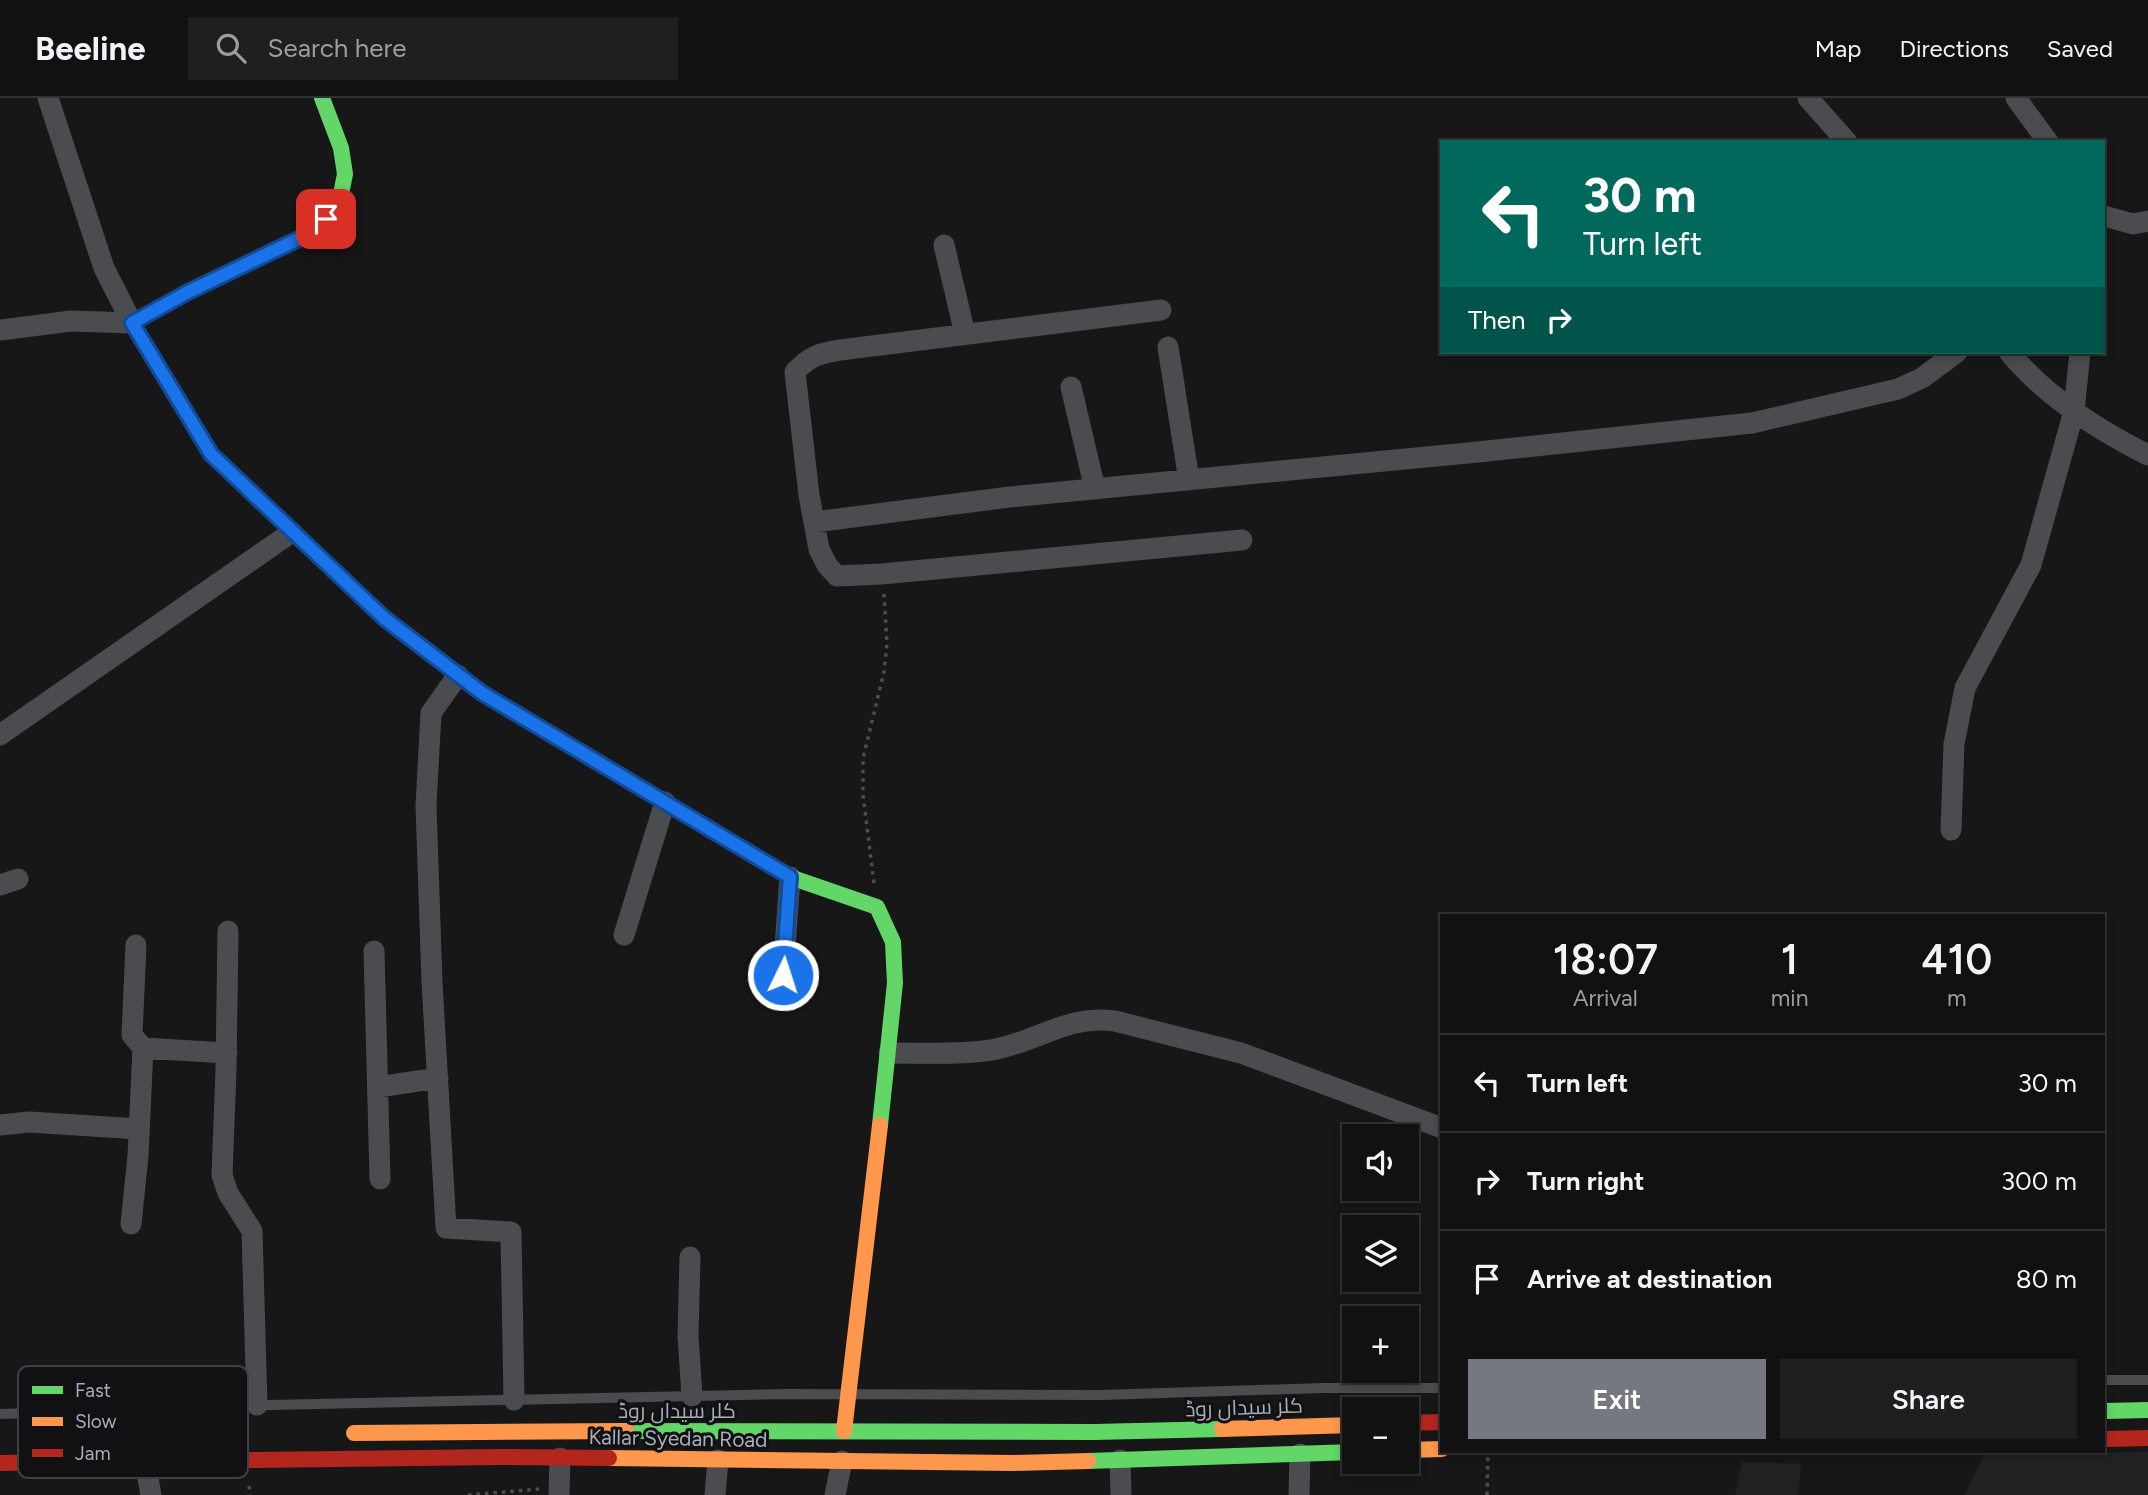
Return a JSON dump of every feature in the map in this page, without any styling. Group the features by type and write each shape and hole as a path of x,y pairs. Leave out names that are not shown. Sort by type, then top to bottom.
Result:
{"main road":[{"path":"322,98 342,151 344,175 341,198 326,219 311,233 188,292 132,323 211,454 384,618 482,693 790,877 877,907 892,942 895,983 844,1431"},
{"path":"2105,1411 2148,1410"},
{"path":"1419,1423 1440,1422"},
{"name":"کلر سیداں روڈ","path":"338,1434 474,1431 1094,1432 1342,1424"},
{"path":"2105,1439 2148,1438"},
{"path":"1419,1450 1440,1449"},
{"name":"Kallar Syedan Road","path":"248,1460 560,1458 1013,1463 1342,1452"},
{"name":"Kallar Syedan Road","path":"0,1463 18,1463"}],"street":[{"path":"0,330 71,321 132,323 104,268 48,98"},
{"path":"1808,98 1845,140"},
{"path":"2016,98 2047,140"},
{"path":"2105,216 2133,223 2148,221"},
{"path":"944,244 965,334"},
{"path":"1161,310 818,353 806,360 795,372 809,495 819,549 827,565 837,576 1242,540"},
{"path":"1168,347 1189,480"},
{"path":"814,522 1010,497 1464,454 1752,422 1898,390 1922,378 1954,354"},
{"path":"2011,354 2028,375 2074,411 2148,455"},
{"path":"1951,830 1954,744 1965,688 2031,565 2074,411 2080,354"},
{"path":"1071,387 1095,489"},
{"path":"0,735 292,532"},
{"path":"458,675 431,713 426,806 446,1228 512,1232 514,1400"},
{"path":"624,935 665,802"},
{"path":"783,975 790,877"},
{"path":"228,931 222,1175 228,1193 252,1231 257,1405"},
{"path":"131,1224 143,1048 132,1035 136,945"},
{"path":"374,951 380,1179"},
{"path":"889,1052 939,1054 992,1050 1077,1021 1095,1018 1241,1053 1440,1127"},
{"path":"143,1048 226,1053"},
{"path":"377,1087 438,1078"},
{"path":"0,1125 29,1122 139,1129"},
{"path":"690,1256 688,1336 692,1396"},
{"path":"1299,1495 1300,1454"},
{"path":"559,1491 560,1458"},
{"path":"715,1495 718,1460"},
{"path":"1120,1460 1121,1495"},
{"path":"835,1495 842,1461"}],"lane":[{"path":"2105,1380 2148,1380"},
{"path":"248,1405 692,1396 1101,1395 1323,1388 1440,1388"},
{"path":"0,1414 18,1413"}],"path":[{"path":"877,907 863,795 863,758 884,672 887,644 882,574"},
{"path":"1487,1495 1488,1453"},
{"path":"468,1495 559,1491"}],"shaded area":[{"path":"2148,1452 2148,1495 1964,1495 1984,1455"},
{"path":"1742,1462 1801,1464 1798,1495 1735,1495"}],"traffic: fast":[{"path":"217,460 132,323 188,292 311,233 330,213 340,199 345,174 341,148 322,98"},
{"path":"617,774 790,877 877,907 893,942 895,983 880,1125"},
{"path":"2105,1411 2148,1410"},
{"path":"626,1431 1094,1432 1222,1429"},
{"path":"1088,1461 1342,1452"}],"traffic: slow":[{"path":"217,460 384,618 482,693 617,774"},
{"path":"844,1431 880,1125"},
{"path":"1222,1429 1342,1425"},
{"path":"354,1433 626,1431"},
{"path":"1419,1450 1440,1449"},
{"path":"609,1458 1013,1463 1088,1461"}],"traffic: jam":[{"path":"1419,1423 1440,1422"},
{"path":"2105,1439 2148,1438"},
{"path":"248,1460 609,1458"},
{"path":"0,1463 18,1463"}],"route":[{"path":"326,219 311,233 188,292 132,323 211,454 384,618 482,693 790,877 783,975"}]}
